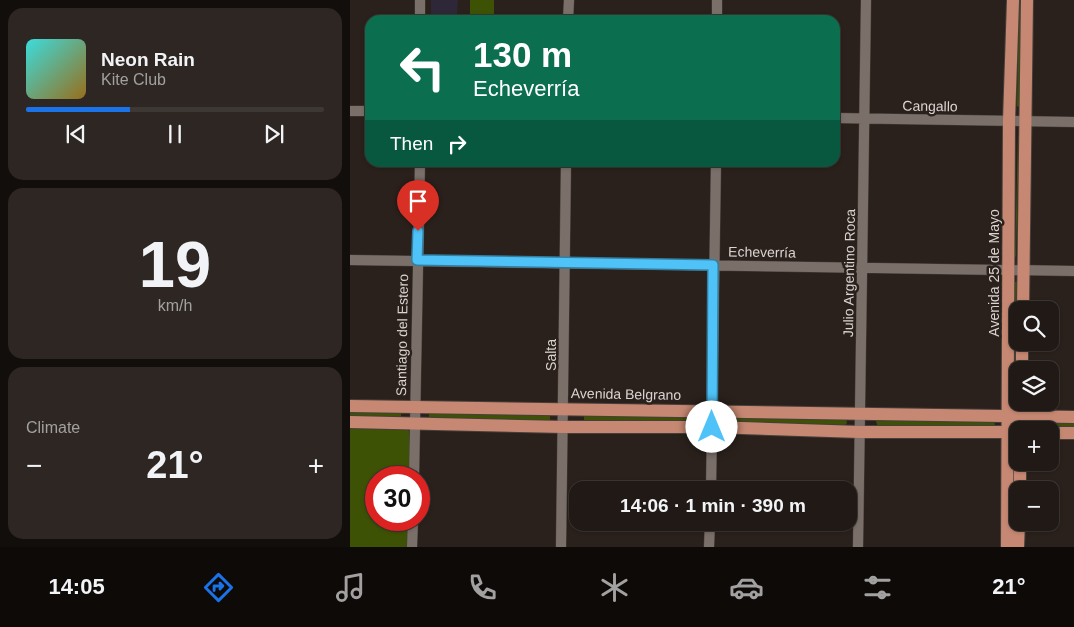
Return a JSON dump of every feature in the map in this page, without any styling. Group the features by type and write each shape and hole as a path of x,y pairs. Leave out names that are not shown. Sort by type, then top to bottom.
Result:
{"main road":[{"name":"Avenida 25 de Mayo","path":"1013,0 1009,121 1010,270 1014,421"},
{"name":"Avenida 25 de Mayo","path":"1023,301 1027,0"},
{"name":"Avenida Belgrano","path":"350,406 1074,417"},
{"name":"Avenida 25 de Mayo","path":"1014,416 1016,411"},
{"path":"350,422 415,422 564,427 712,427 860,432 1009,432"},
{"path":"1059,433 1074,433"},
{"name":"Avenida 25 de Mayo","path":"1007,547 1012,471"},
{"path":"1018,547 1019,531"}],"street":[{"path":"420,0 420,15"},
{"path":"568,0 568,15"},
{"path":"717,0 717,15"},
{"name":"Julio Argentino Roca","path":"858,547 866,0"},
{"path":"350,110 365,111"},
{"name":"Cangallo","path":"840,118 1074,122"},
{"name":"Santiago del Estero","path":"414,466 420,167"},
{"name":"Salta","path":"561,547 566,167"},
{"path":"711,481 716,167"},
{"name":"Echeverría","path":"350,260 1074,271"},
{"path":"412,547 413,531"},
{"path":"709,547 710,531"}],"shaded area":[{"path":"431,0 458,0 457,14 431,14"}],"green space":[{"path":"470,0 494,0 494,15 470,15"},
{"path":"1019,0 1022,0 1019,107 1017,106"},
{"path":"1019,136 1016,257 1015,256"},
{"path":"1015,282 1019,282 1019,301 1015,301"},
{"path":"1014,351 1017,351 1017,361 1014,361"},
{"path":"350,410 401,410 401,419 350,419"},
{"path":"429,411 550,412 550,422 432,419 429,417"},
{"path":"584,413 698,416 697,423 584,423"},
{"path":"725,417 846,419 847,423 845,425 726,423"},
{"path":"875,419 994,422 995,425 992,428 878,427"},
{"path":"1059,421 1074,421 1074,429 1059,429"},
{"path":"350,426 404,426 409,431 409,466 365,466 365,531 408,531 408,547 350,547"}],"route":[{"path":"418,231 417,260 713,265 712,427"}]}
